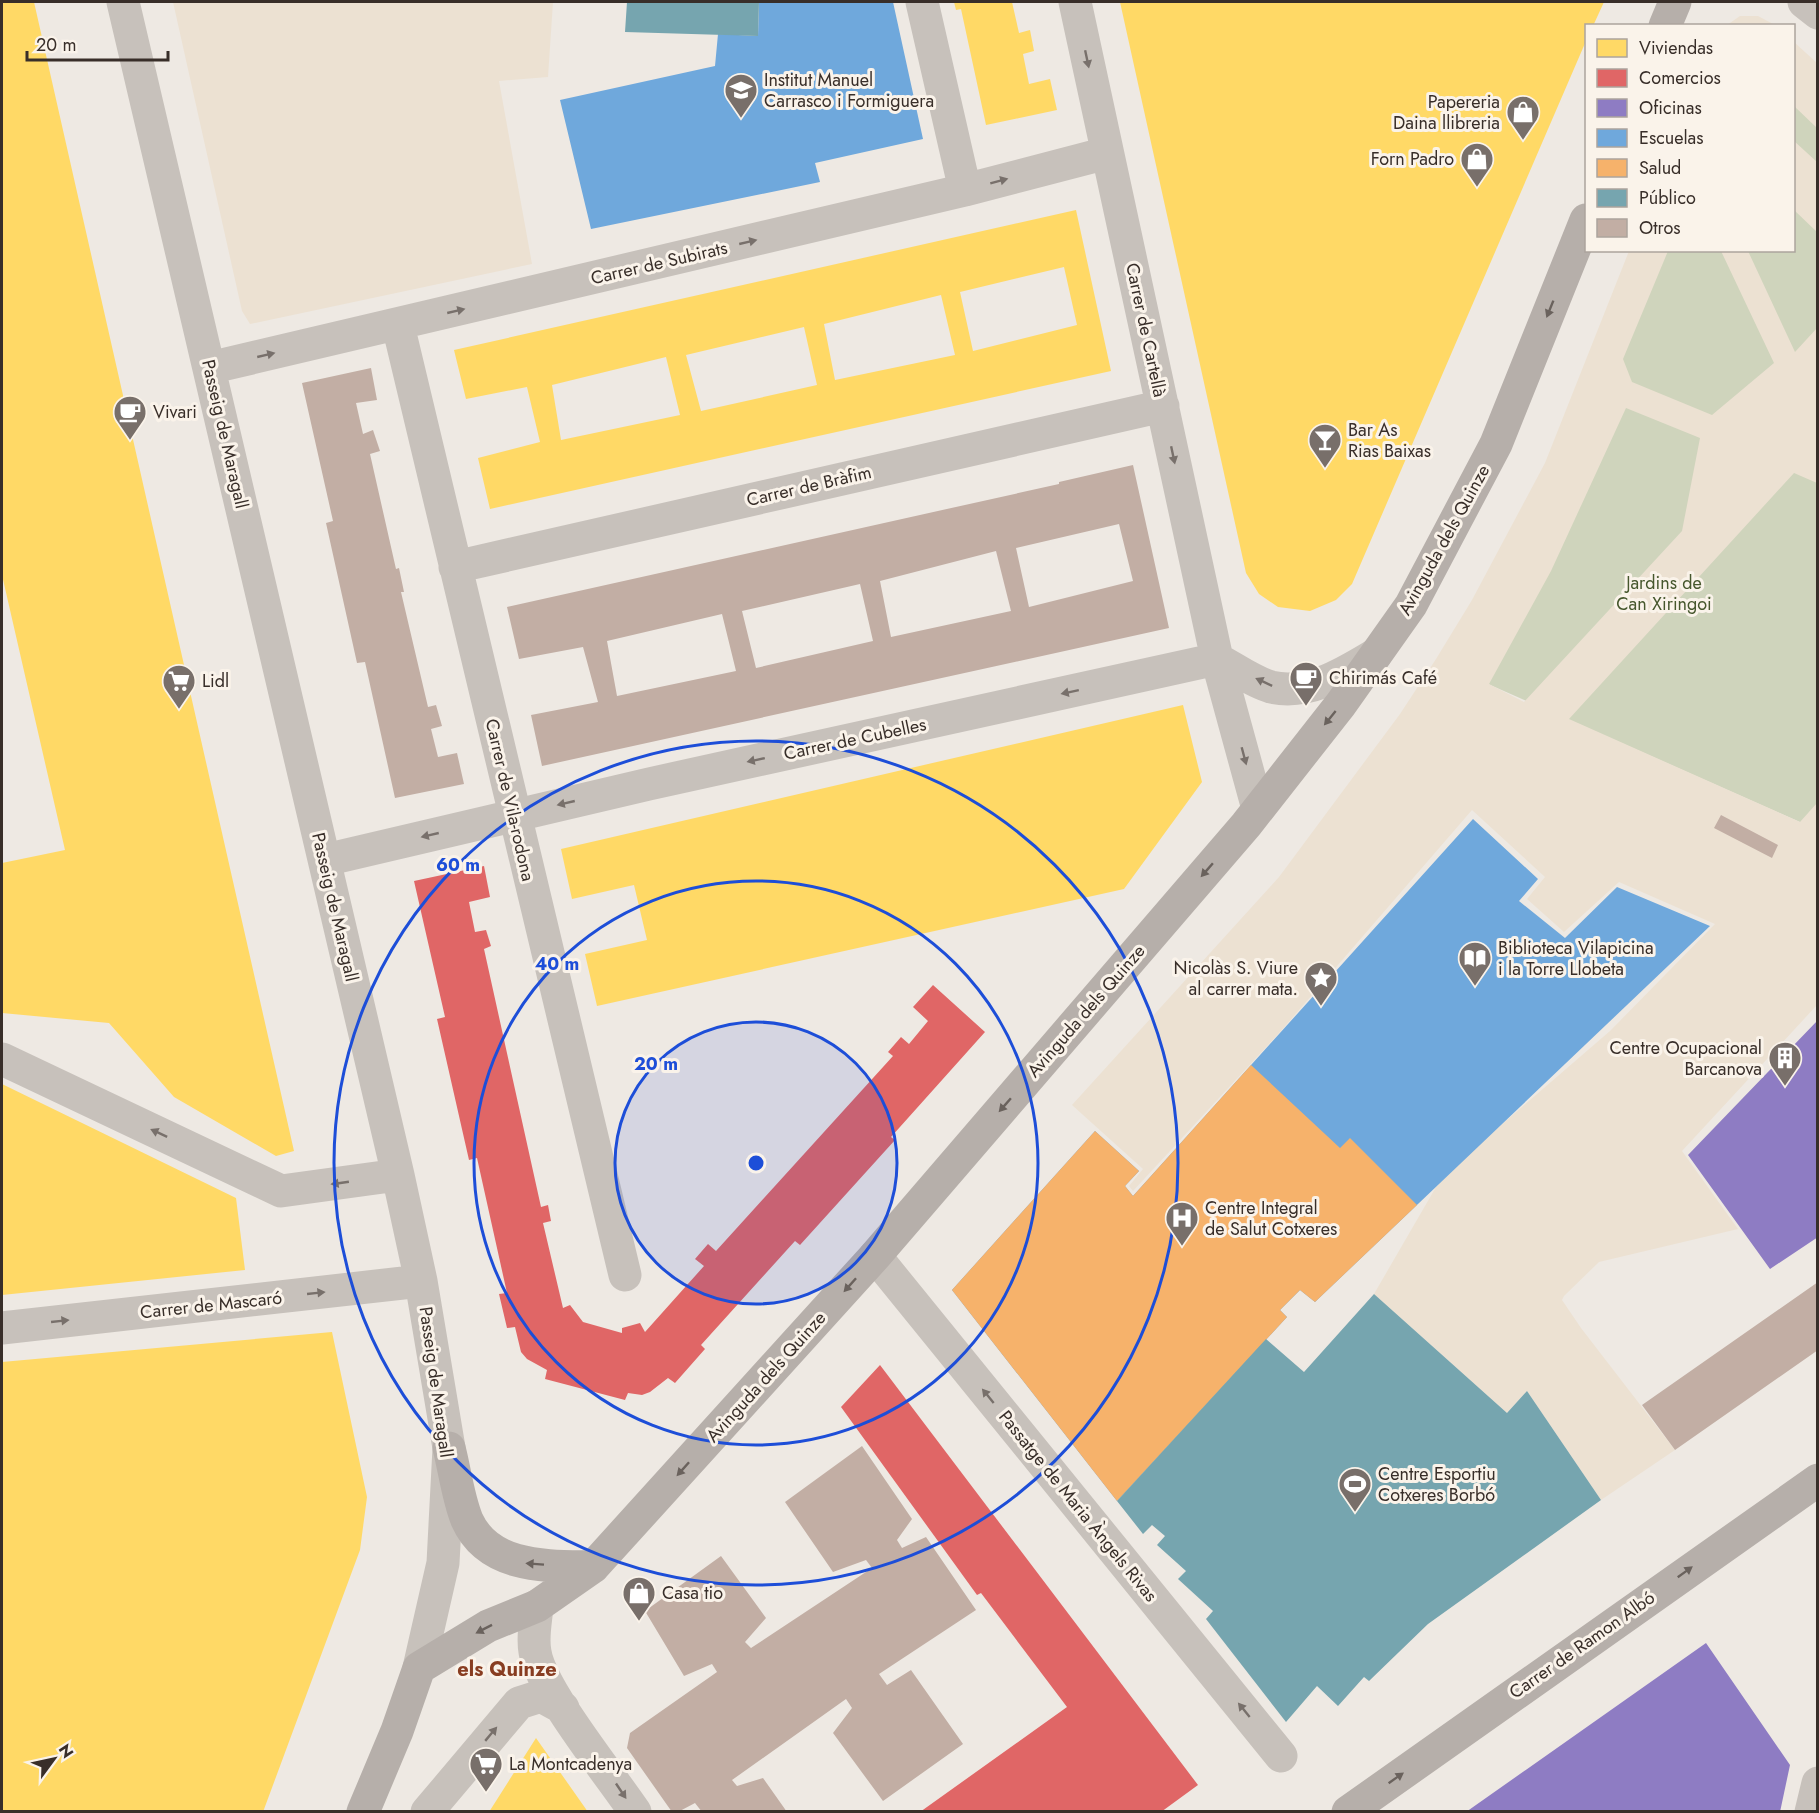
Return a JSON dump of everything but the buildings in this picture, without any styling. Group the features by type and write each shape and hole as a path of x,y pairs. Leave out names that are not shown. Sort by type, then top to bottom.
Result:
{"main road":[{"path":"1666,24 1675,2"},
{"name":"Avinguda dels Quinze","path":"419,1668 488,1626 537,1606 593,1567 875,1256 1258,809 1341,704 1411,605 1496,444 1585,225"},
{"path":"449,1448 467,1518 485,1545 505,1557 522,1563 593,1567"},
{"name":"Carrer de Ramon Albó","path":"1348,1812 1818,1480"},
{"name":"Passeig de Maragall","path":"363,1812 397,1731 419,1668"}],"street":[{"name":"Passeig de Maragall","path":"123,2 325,860 421,1281 449,1448 443,1563 419,1668"},
{"path":"922,2 965,190"},
{"name":"Carrer de Cartellà","path":"1075,2 1217,659 1258,809"},
{"path":"1804,2 1818,13"},
{"name":"Carrer de Subirats","path":"209,369 965,190 1107,153"},
{"name":"Carrer de Vila-rodona","path":"398,325 625,1275"},
{"name":"Carrer de Bràfim","path":"455,567 1163,406"},
{"path":"1217,659 1272,687 1310,687 1344,673 1376,654"},
{"name":"Carrer de Cubelles","path":"325,860 1217,659"},
{"path":"2,1059 281,1191 398,1175"},
{"name":"Passatge de Maria Àngels Rivas","path":"875,1256 1281,1756"},
{"name":"Carrer de Mascaró","path":"2,1328 421,1281"},
{"path":"537,1606 535,1652 548,1684 635,1812"},
{"path":"427,1812 519,1703 541,1696 563,1708"},
{"path":"1811,1812 1818,1782"}],"green space":[{"name":"Jardins de Can Xiringoi","path":"1795,65 1818,86 1817,823 1800,822 1488,684 1648,252 1795,252"}],"shaded area":[{"path":"173,2 553,2 548,77 499,81 532,264 250,324 242,311"},
{"path":"1740,16 1758,16 1773,24 1728,24"},
{"path":"1795,43 1817,63 1817,128 1795,107"},
{"path":"1795,142 1817,162 1817,232 1795,211"},
{"path":"1629,252 1668,252 1623,359 1632,382 1712,415 1774,363 1721,252 1748,252 1795,352 1817,328 1817,483 1794,473 1569,719 1800,822 1817,803 1817,1005 1682,1151 1738,1229 1599,1262 1562,1300 1675,1450 1601,1500 1527,1391 1507,1413 1374,1294 1436,1187 1478,1145 1610,1031 1715,924 1619,882 1564,932 1527,899 1545,877 1472,810 1280,1032 1133,1191 1129,1186 1143,1169 1072,1105 1279,877 1400,714 1472,600 1545,463","holes":["1626,408 1700,438 1682,531 1524,702 1489,684 1551,571"]}],"place":[{"name":"Institut Manuel Carrasco i Formiguera","path":"741,119"},
{"name":"Papereria Daina llibreria","path":"1523,141"},
{"name":"Forn Padro","path":"1477,188"},
{"name":"Vivari","path":"130,441"},
{"name":"Bar As Rias Baixas","path":"1325,469"},
{"name":"Chirimás Café","path":"1306,707"},
{"name":"Lidl","path":"179,710"},
{"name":"Biblioteca Vilapicina i la Torre Llobeta","path":"1475,987"},
{"name":"Nicolàs S. Viure al carrer mata.","path":"1321,1007"},
{"name":"Centre Ocupacional Barcanova","path":"1785,1087"},
{"name":"Centre Integral de Salut Cotxeres","path":"1182,1247"},
{"name":"Centre Esportiu Cotxeres Borbó","path":"1355,1513"},
{"name":"Casa tio","path":"639,1622"},
{"name":"La Montcadenya","path":"486,1793"}],"district":[{"name":"els Quinze","path":"507,1669"}]}
